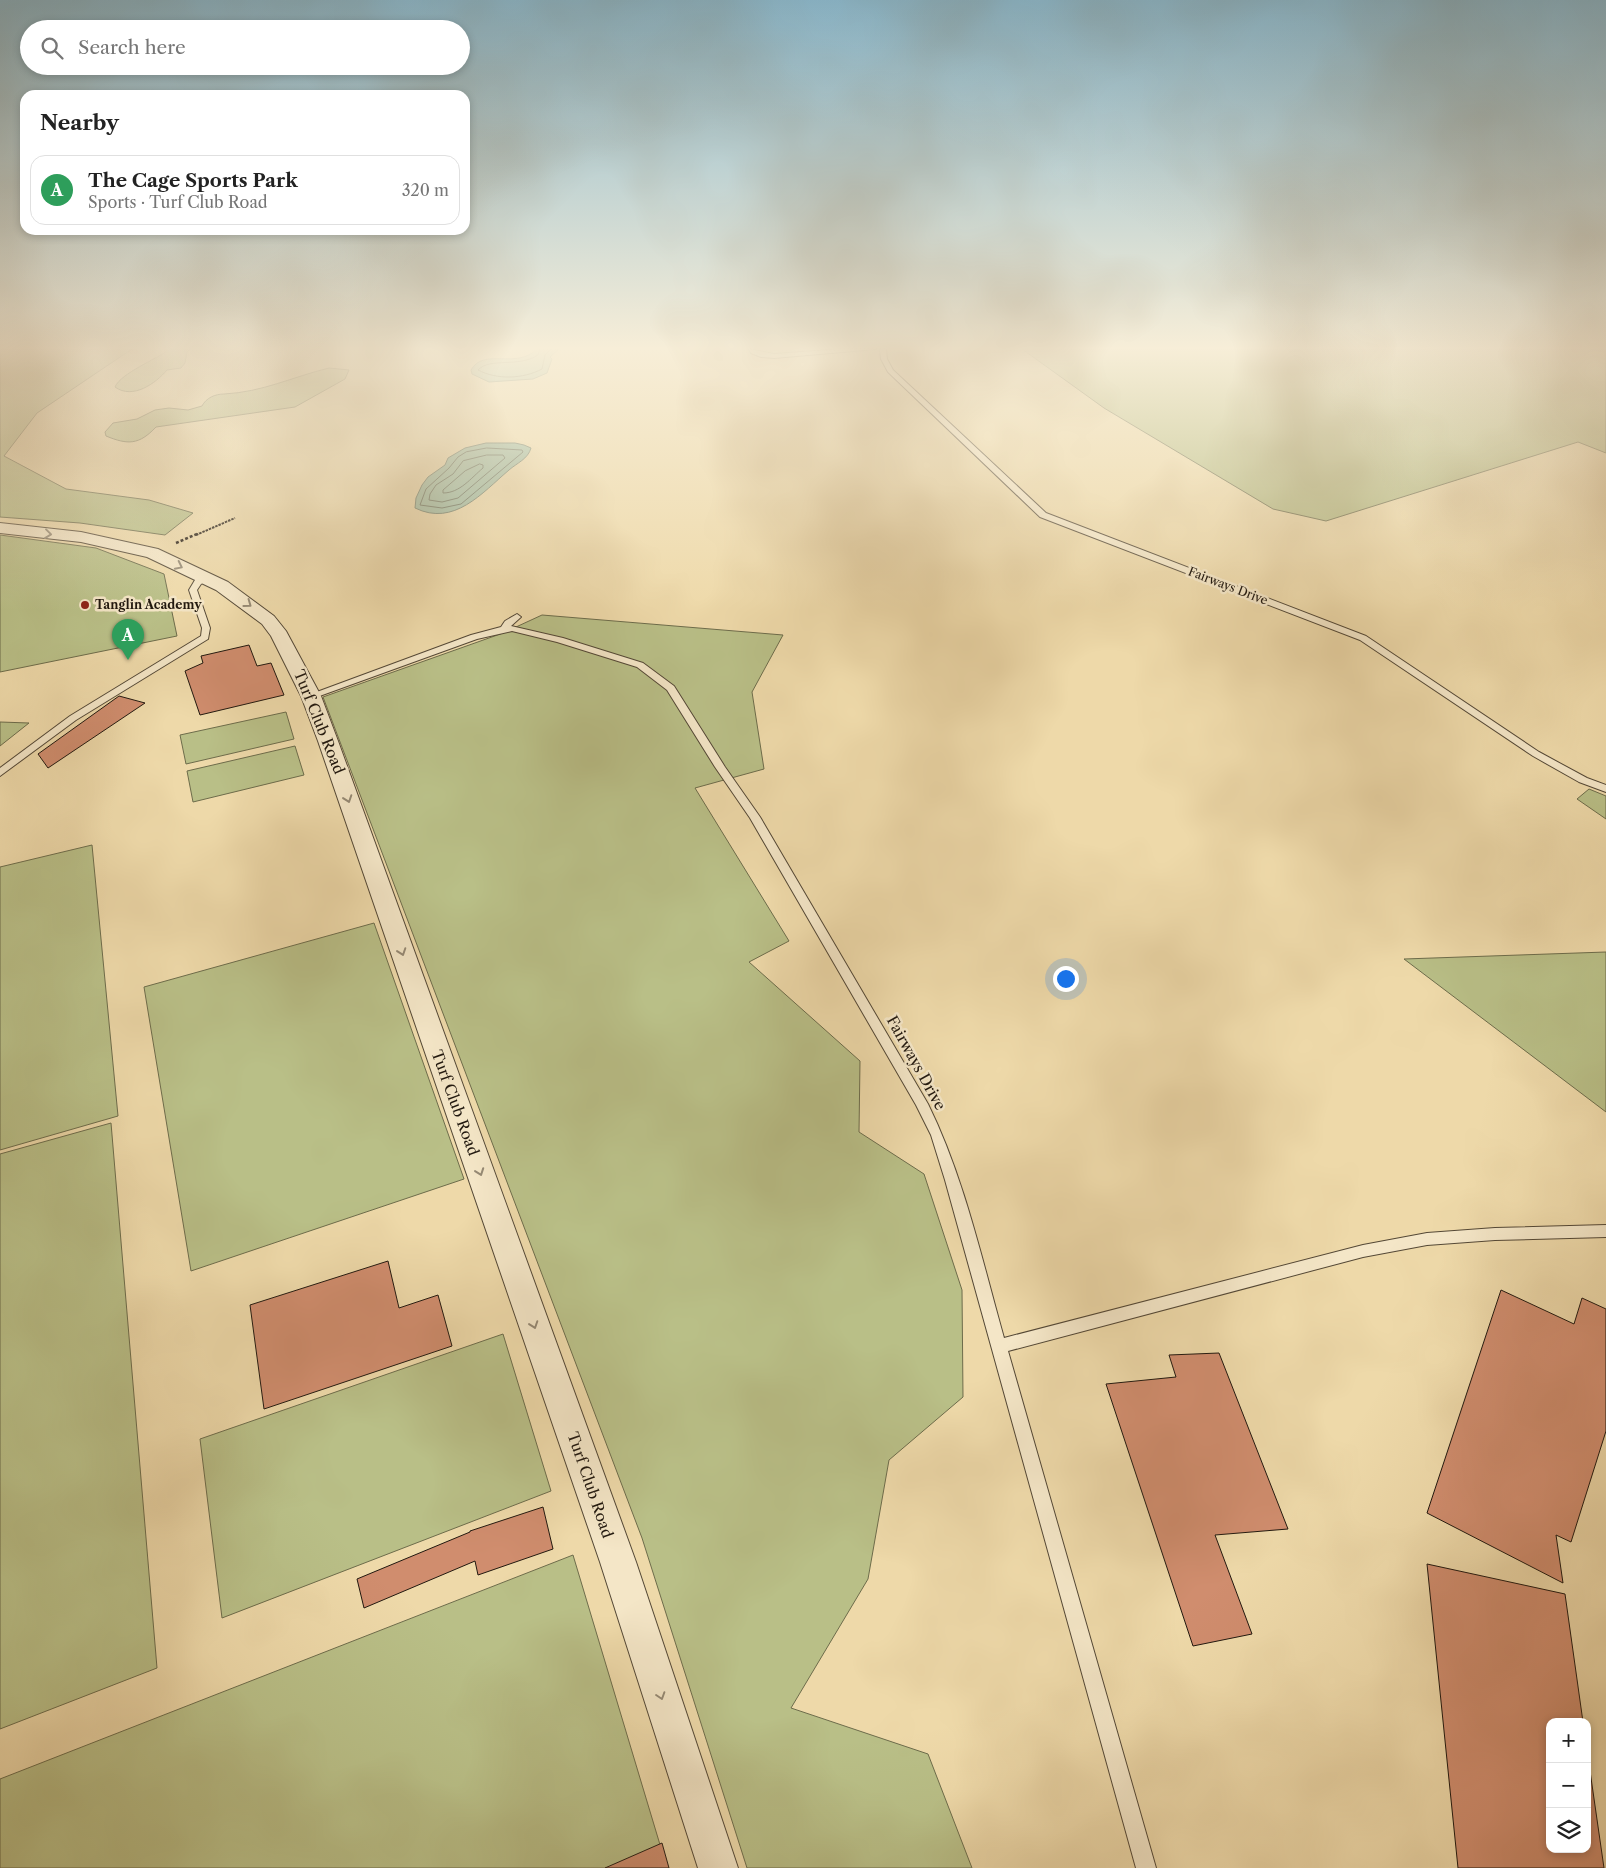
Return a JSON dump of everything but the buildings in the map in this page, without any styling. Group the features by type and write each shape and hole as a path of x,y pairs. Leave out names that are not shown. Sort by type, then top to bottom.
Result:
{"street":[{"name":"Turf Club Road","path":"0,528 81,537 152,553 222,586 268,620 280,635 311,696 618,1562 718,1868"}],"lane":[{"name":"Fairways Drive","path":"959,436 1043,515 1362,638 1536,754 1583,780 1606,789"},
{"path":"0,773 73,718 205,637 206,628 193,590 198,582 206,579"},
{"path":"311,696 474,637 504,629 516,617"},
{"name":"Fairways Drive","path":"504,629 512,628 560,640 640,665 671,688 720,766 755,817 922,1104 937,1135 952,1180 1146,1868"},
{"path":"1000,1346 1382,1248 1427,1240 1495,1234 1606,1231"}],"path":[{"path":"152,553 235,518"}],"shaded area":[{"path":"0,436 19,436 4,456 66,489 149,500 193,513 165,535 80,523 0,517"},
{"path":"107,436 145,436 133,442 121,441"},
{"path":"1151,436 1606,436 1606,453 1578,442 1326,521 1273,509"},
{"name":"Tanglin Academy","path":"0,535 96,548 164,574 177,636 0,672"},
{"path":"542,615 783,635 752,692 764,769 695,788 789,941 749,962 860,1061 859,1132 924,1174 962,1290 963,1397 889,1460 868,1579 791,1708 928,1754 972,1868 747,1868 642,1538 323,697 503,633"},
{"path":"286,712 294,739 186,764 180,735"},
{"path":"0,722 29,723 0,746"},
{"path":"295,746 304,775 193,802 187,771"},
{"path":"1589,789 1606,796 1606,819 1577,799"},
{"path":"92,845 118,1116 0,1150 0,867"},
{"path":"374,923 464,1179 191,1271 144,987"},
{"path":"1606,952 1606,1112 1404,959"},
{"path":"111,1123 157,1668 0,1729 0,1154"},
{"path":"503,1334 551,1491 222,1618 200,1439"},
{"path":"573,1555 667,1868 0,1868 0,1779"}],"water":[{"path":"486,443 515,443 531,448 525,458 467,505 442,513 429,513 415,508 416,498 422,485 428,477 445,465 448,458 465,448"}],"place":[{"name":"Tanglin Academy","path":"85,605"},
{"name":"The Cage Sports Park","path":"128,660"}]}
